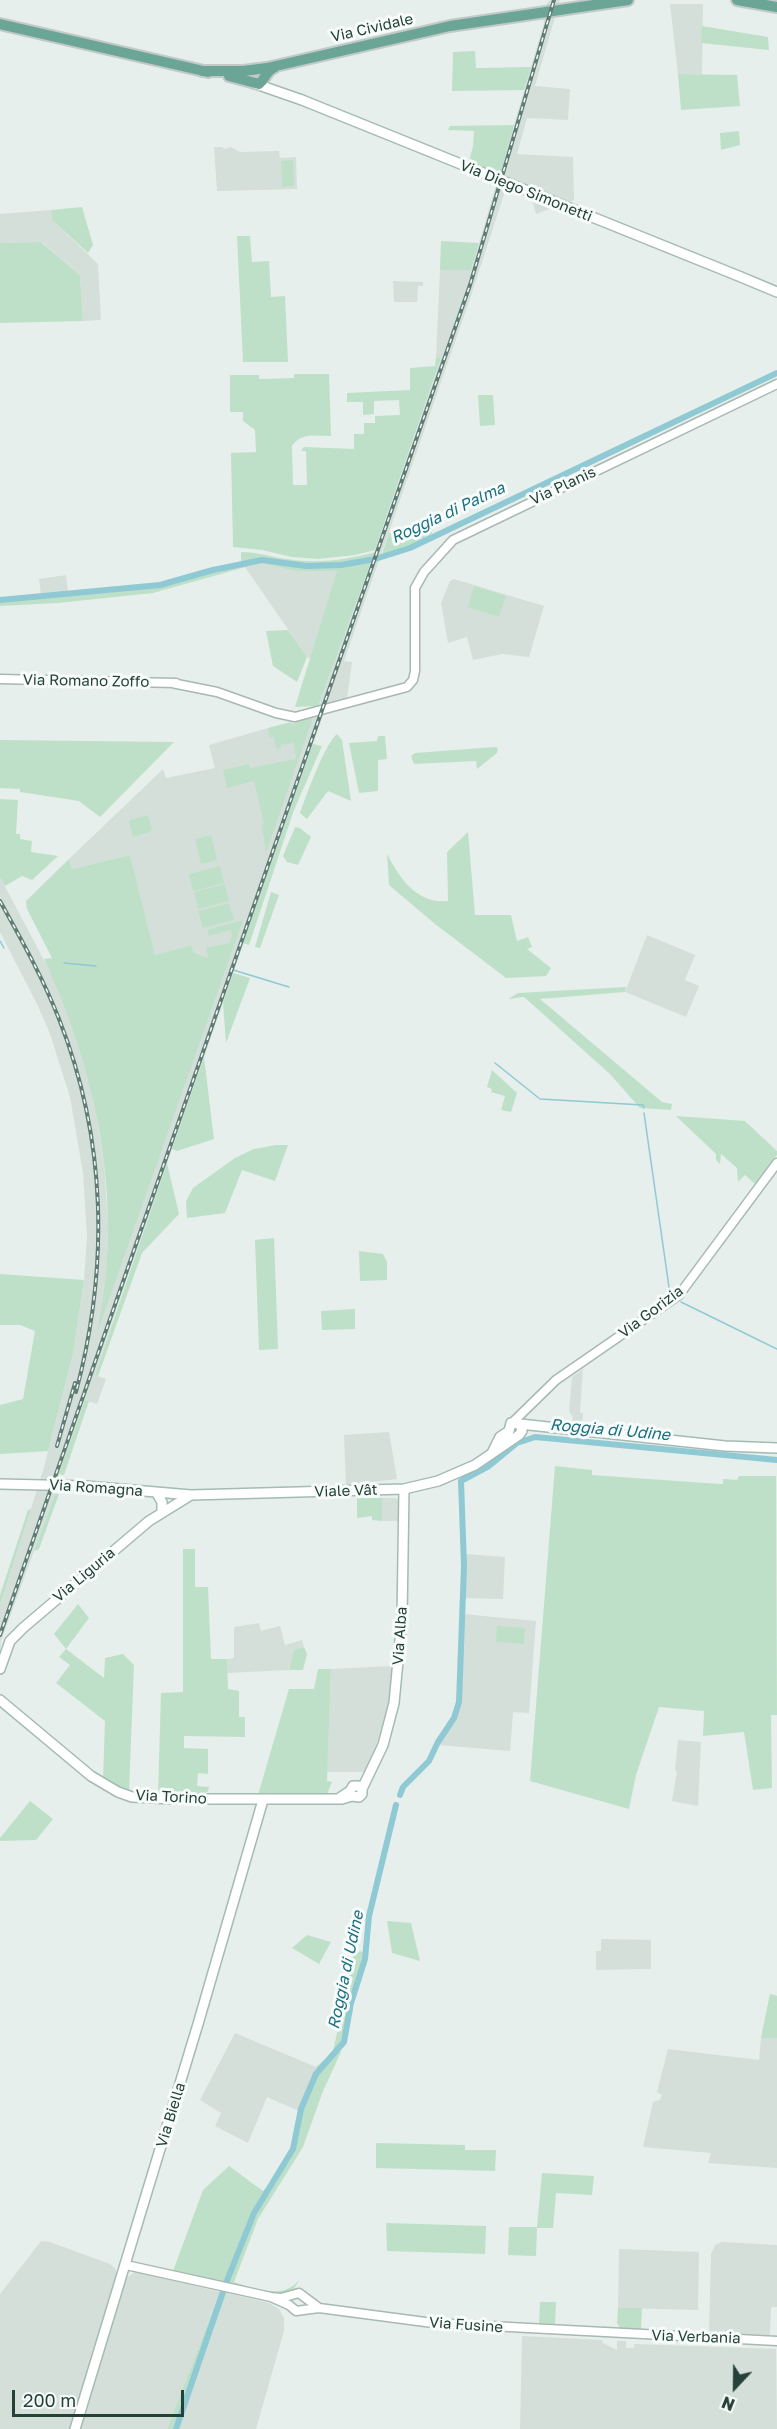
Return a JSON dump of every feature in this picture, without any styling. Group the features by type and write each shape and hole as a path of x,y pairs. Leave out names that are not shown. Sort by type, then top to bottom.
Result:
{"main road":[{"name":"Via Cividale","path":"257,76 281,65 450,26 506,18 512,20 628,0"},
{"path":"737,0 777,7"},
{"path":"0,24 202,70 257,76"},
{"name":"Via Diego Simonetti","path":"257,76 275,90 777,292"},
{"name":"Viale Vât","path":"191,1496 404,1489 424,1485 475,1465 516,1428 550,1427 755,1449 777,1448"},
{"name":"Via Romagna","path":"0,1484 70,1485 191,1496"},
{"name":"Via Alba","path":"355,1790 367,1777 378,1757 387,1732 399,1663 403,1607 404,1489"},
{"path":"156,1492 162,1502 162,1513"},
{"name":"Via Liguria","path":"0,1668 10,1641 47,1606 162,1513 191,1496"},
{"name":"Via Torino","path":"0,1700 91,1776 118,1792 147,1799 263,1800 338,1799 355,1790"},
{"name":"Via Biella","path":"75,2429 126,2265 263,1800"}],"street":[{"name":"Via Planis","path":"341,704 409,682 414,640 414,597 417,584 433,561 458,536 777,384"},
{"name":"Via Romano Zoffo","path":"0,680 196,684 219,688 282,711 296,712 341,704"},
{"name":"Via Romano Zoffo","path":"172,683 217,692 271,712 295,717 341,704"},
{"name":"Via Gorizia","path":"516,1428 526,1411 556,1380 679,1295 777,1163"},
{"path":"126,2265 271,2297 281,2298 299,2294 319,2308"},
{"path":"289,2306 289,2299 293,2295"},
{"path":"271,2297 296,2311 302,2310 307,2303 306,2298"},
{"name":"Via Fusine","path":"302,2310 319,2308 433,2323 614,2334"},
{"name":"Via Verbania","path":"614,2334 777,2341"}],"shaded area":[{"path":"550,0 560,0 535,86 570,89 568,120 527,118 517,154 573,157 574,200 536,214 528,186 509,179 470,299 344,661 352,662 347,698 327,704 118,1304 95,1375 106,1379 97,1404 85,1400 53,1493 55,1494 1,1641 0,1654 0,1605 43,1471 73,1354 84,1280 87,1236 83,1173 70,1097 50,1034 0,932 0,877 54,979 74,1030 93,1094 104,1162 108,1225 106,1284 99,1328 179,1100 194,953 191,945 155,955 130,855 72,869 69,859 163,769 166,778 215,768 209,745 313,718 375,553 441,358 436,357 440,270 471,270 544,23 547,3"},
{"path":"670,4 703,4 702,74 678,74"},
{"path":"214,147 224,149 231,147 240,152 279,151 280,158 296,157 297,189 217,191"},
{"path":"51,210 52,220 98,264 101,320 83,321 80,275 42,242 0,243 0,214"},
{"path":"393,281 423,282 423,286 418,286 417,302 394,302"},
{"path":"260,563 295,571 338,571 311,659 307,657 245,567"},
{"path":"66,575 68,592 41,595 39,579"},
{"path":"454,579 544,606 529,657 502,654 473,660 467,637 448,643 441,603 450,581"},
{"path":"647,935 695,955 685,980 699,986 686,1017 625,992"},
{"path":"583,1369 580,1413 583,1413 582,1424 572,1424 573,1417 569,1412 572,1377"},
{"path":"389,1432 397,1479 346,1485 344,1435"},
{"path":"382,1498 396,1498 399,1501 399,1521 382,1521"},
{"path":"466,1554 505,1557 503,1599 464,1598"},
{"path":"463,1614 536,1621 529,1713 513,1712 510,1751 439,1745 459,1707"},
{"path":"259,1623 261,1631 280,1626 285,1645 302,1640 304,1647 294,1651 289,1670 227,1673 227,1659 234,1658 234,1627"},
{"path":"393,1666 388,1710 367,1772 327,1772 331,1669"},
{"path":"678,1740 701,1742 698,1806 672,1801 677,1771 675,1770"},
{"path":"601,1939 651,1940 651,1969 596,1970 596,1951 601,1951"},
{"path":"770,1994 777,1996 777,2168 708,2163 711,2153 643,2147 653,2102 660,2100 662,2095 657,2092 668,2049 759,2060"},
{"path":"235,2033 316,2067 299,2111 267,2097 248,2143 215,2126 221,2113 200,2100"},
{"path":"41,2241 50,2242 110,2264 115,2268 118,2277 72,2429 0,2429 0,2294"},
{"path":"722,2242 777,2245 777,2307 771,2307 770,2335 714,2333 709,2330 711,2254 715,2245"},
{"path":"619,2249 699,2252 698,2310 618,2308"},
{"path":"135,2272 220,2292 167,2429 79,2429 125,2279"},
{"path":"227,2293 269,2303 279,2309 284,2318 284,2331 256,2429 177,2429"},
{"path":"522,2336 602,2340 603,2343 617,2350 617,2341 626,2341 626,2348 634,2348 634,2344 776,2349 777,2429 520,2429"}],"green space":[{"path":"702,26 768,37 769,50 701,43"},
{"path":"475,51 476,68 531,67 524,90 452,91 453,52"},
{"path":"678,74 737,75 740,106 681,110"},
{"path":"514,125 500,175 469,162 474,131 448,130 450,126"},
{"path":"739,131 740,145 721,150 720,133"},
{"path":"293,160 294,186 282,187 281,161"},
{"path":"82,207 93,245 88,253 52,220 51,210"},
{"path":"237,236 250,236 252,262 269,261 271,297 285,296 288,362 243,362"},
{"path":"441,241 479,243 471,270 440,270"},
{"path":"41,242 80,275 83,321 0,323 0,243"},
{"path":"436,357 441,358 375,550 355,555 318,559 233,547 231,453 256,452 255,430 243,421 243,412 230,412 230,375 259,375 259,379 294,378 294,374 329,374 331,436 304,437 292,446 293,485 307,485 306,451 301,451 304,447 354,449 354,434 364,434 364,423 375,423 375,416 400,415 399,400 374,401 374,414 363,415 363,402 347,402 347,393 410,390 410,368 435,366"},
{"path":"478,395 493,395 495,425 480,426"},
{"path":"433,520 432,534 409,546 382,554 389,533"},
{"path":"241,552 287,559 321,561 376,552 374,556 343,563 300,564 262,558 241,563"},
{"path":"372,560 318,706 295,707 337,571 295,571 260,563 153,593 58,603 0,606 0,602 158,587 261,561 306,568 335,567"},
{"path":"474,586 506,596 499,617 468,607"},
{"path":"288,630 307,657 297,682 273,666 266,631"},
{"path":"313,718 266,853 262,825 264,824 254,781 227,788 223,770 249,764 250,768 296,759 294,743 281,745 281,748 276,749 274,737 270,738 268,728 291,722 292,725 295,721"},
{"path":"337,734 342,740 351,801 328,791 307,819 300,813 322,758"},
{"path":"378,736 385,736 387,759 378,760 378,791 359,793 349,743 377,741"},
{"path":"0,740 174,742 100,817 79,801 20,792 20,789 0,788"},
{"path":"313,744 322,746 294,810 249,945 243,943"},
{"path":"498,748 497,753 477,769 476,761 414,764 411,756 415,753"},
{"path":"0,799 18,800 16,834 20,834 20,839 32,841 31,852 58,856 32,880 22,876 5,886 0,877"},
{"path":"148,815 152,830 133,837 129,820"},
{"path":"295,827 300,828 311,837 298,865 287,862 283,856"},
{"path":"468,832 475,915 511,915 517,941 528,937 532,947 527,949 551,968 546,976 506,978 435,924 389,885 387,854 410,888 427,898 448,901 447,852"},
{"path":"211,835 217,860 201,864 195,839"},
{"path":"130,855 155,955 191,945 194,953 208,958 206,948 229,943 232,936 231,930 209,936 207,930 243,920 97,1334 105,1286 108,1238 107,1190 101,1142 92,1095 79,1049 44,959 52,958 27,909 26,901 69,859 72,869"},
{"path":"220,866 224,883 193,891 189,874"},
{"path":"225,884 229,901 198,909 194,892"},
{"path":"271,892 279,895 260,948 255,947"},
{"path":"229,903 234,920 203,928 198,911"},
{"path":"233,973 250,978 226,1043 223,1003"},
{"path":"626,987 625,992 540,999 662,1102 672,1104 671,1110 640,1108 610,1074 524,997 508,999 518,993"},
{"path":"204,1057 214,1139 177,1151 172,1149"},
{"path":"492,1070 517,1093 511,1112 501,1110 505,1096 491,1092 492,1089 487,1087"},
{"path":"676,1116 745,1121 777,1151 777,1155 755,1184 745,1175 738,1182 737,1168 721,1154 720,1164 716,1160 716,1154"},
{"path":"288,1145 275,1181 242,1170 225,1213 187,1218 186,1201 193,1188 235,1158 254,1149"},
{"path":"167,1163 179,1214 142,1253 98,1376 95,1375"},
{"path":"274,1238 278,1349 259,1350 255,1240"},
{"path":"359,1251 383,1254 387,1262 387,1280 360,1281"},
{"path":"0,1274 84,1280 73,1354 48,1451 0,1454 0,1405 23,1399 35,1331 20,1325 0,1325"},
{"path":"355,1309 355,1329 322,1330 321,1311"},
{"path":"85,1400 89,1401 64,1475 59,1474"},
{"path":"555,1466 592,1470 592,1475 720,1484 723,1484 723,1479 737,1480 739,1476 776,1476 777,1715 771,1715 772,1788 753,1790 744,1732 703,1736 704,1711 659,1707 636,1775 629,1809 530,1781"},
{"path":"55,1494 59,1494 39,1549 34,1551"},
{"path":"357,1498 382,1498 382,1521 372,1520 372,1516 357,1518"},
{"path":"31,1509 0,1605 0,1595 28,1510"},
{"path":"183,1549 195,1549 195,1587 208,1587 211,1659 227,1659 228,1689 239,1691 239,1717 245,1717 245,1737 184,1736 184,1748 208,1749 208,1774 198,1773 197,1786 209,1787 203,1795 158,1794 161,1693 183,1692"},
{"path":"78,1604 89,1618 66,1649 54,1634"},
{"path":"497,1626 525,1628 524,1644 496,1642"},
{"path":"304,1647 307,1654 303,1670 289,1670 294,1650"},
{"path":"66,1649 104,1678 105,1658 123,1654 134,1665 129,1791 103,1780 105,1721 56,1683 70,1665 59,1657"},
{"path":"318,1669 331,1669 327,1781 332,1782 327,1794 258,1795 289,1689 314,1689"},
{"path":"30,1801 53,1819 36,1840 0,1841 0,1838"},
{"path":"387,1921 411,1923 420,1961 392,1953"},
{"path":"307,1935 331,1942 319,1964 292,1948"},
{"path":"354,1951 364,1952 338,2049 341,2052 323,2091 303,2147 258,2219 234,2282 269,2291 285,2290 299,2280 298,2283 282,2295 173,2271 203,2190 229,2166 263,2191 275,2178 292,2146 298,2127 299,2111 316,2067 333,2052"},
{"path":"770,1994 777,1996 777,2038 761,2038"},
{"path":"376,2143 465,2145 465,2150 496,2150 495,2171 376,2168"},
{"path":"542,2173 594,2176 592,2195 556,2193 553,2228 537,2228 536,2256 508,2255 509,2227 537,2227"},
{"path":"386,2223 486,2226 485,2254 387,2251"},
{"path":"220,2292 227,2293 177,2429 167,2429"},
{"path":"540,2302 556,2302 555,2324 539,2323"},
{"path":"618,2308 642,2308 641,2332 621,2329 617,2323"}],"waterway":[{"name":"Roggia di Palma","path":"0,600 160,585 213,570 262,560 306,566 341,565 375,559 410,548 777,373"},
{"path":"0,941 4,948"},
{"path":"64,963 96,966"},
{"path":"230,969 289,987"},
{"path":"495,1063 540,1099 643,1105 644,1108"},
{"path":"644,1113 670,1294"},
{"path":"681,1302 777,1349"},
{"name":"Roggia di Udine","path":"400,1795 403,1787 429,1761 454,1718 459,1702 464,1566 461,1481 489,1466 517,1443 535,1437 777,1460"},
{"name":"Roggia di Udine","path":"176,2429 226,2283 254,2213 293,2149 301,2109 316,2074 344,2042 351,2003 365,1959 369,1916 396,1805"}],"railway":[{"path":"0,1635 470,285 554,0"},
{"path":"0,901 53,1004 75,1065 87,1111 98,1204 98,1251 87,1345 76,1392"},
{"path":"57,1446 75,1383"}]}
